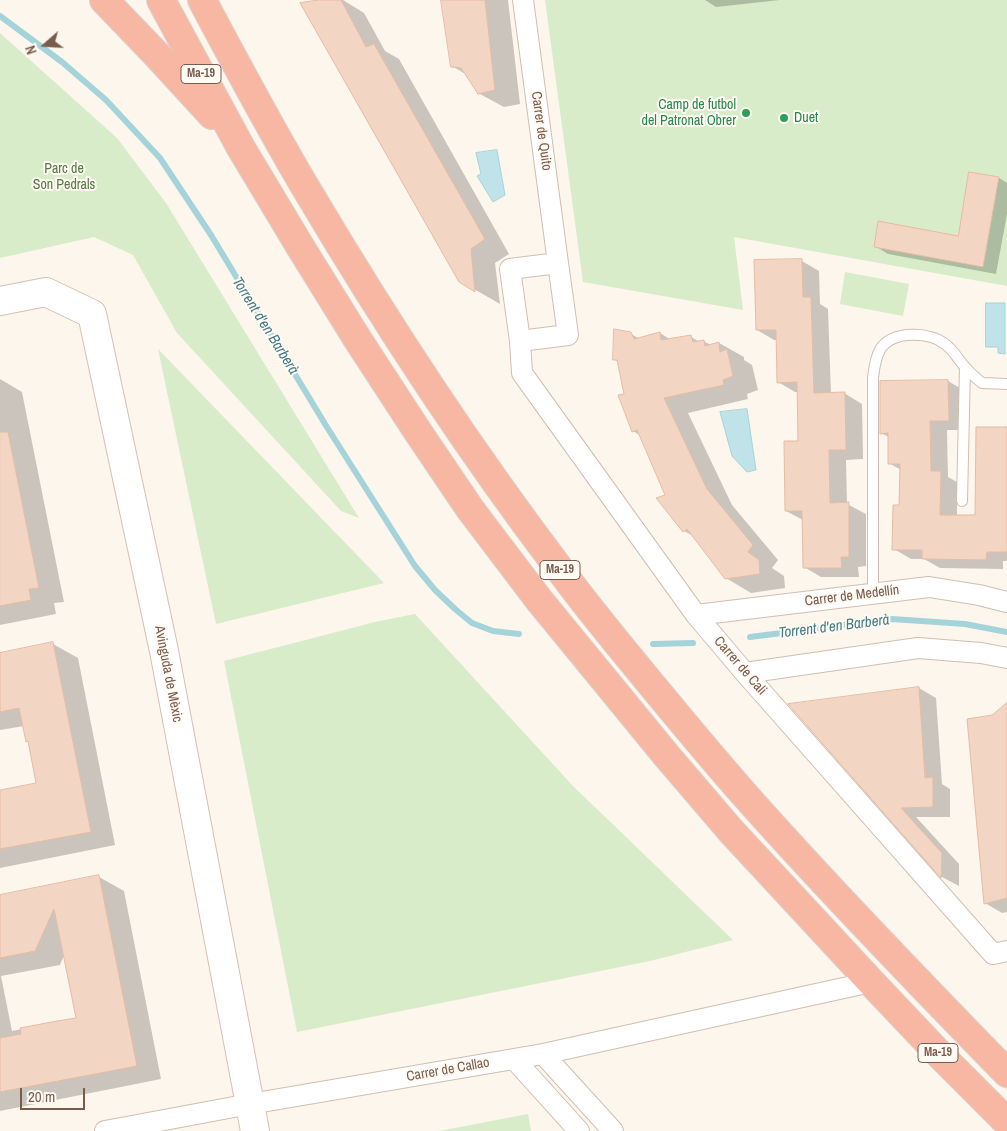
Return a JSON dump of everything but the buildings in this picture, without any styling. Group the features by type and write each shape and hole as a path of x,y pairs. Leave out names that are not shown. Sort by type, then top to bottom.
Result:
{"highway":[{"path":"104,0 241,148"},
{"name":"Ma-19","path":"161,0 241,148 301,248 358,340 470,509 539,600 731,832 871,982 1007,1122"},
{"name":"Ma-19","path":"202,0 306,188 367,289 433,391 559,569 632,661 750,801 857,917 1007,1073"}],"street":[{"name":"Carrer de Quito","path":"520,341 568,335 523,0"},
{"path":"520,341 510,269 558,262"},
{"name":"Avinguda de Mèxic","path":"0,302 46,292 92,314 164,651 255,1131"},
{"name":"Carrer de Cali","path":"520,341 522,373 696,615 994,954 1007,951"},
{"name":"Carrer de Medellín","path":"696,615 929,587 979,595 1007,602"},
{"path":"745,672 918,648 981,653 1007,658"},
{"name":"Carrer de Callao","path":"105,1131 250,1104 544,1054 871,982"},
{"path":"544,1054 613,1131"},
{"path":"514,1059 579,1131"}],"lane":[{"path":"873,594 873,378 877,357 882,347 893,339 909,335 926,335 937,338 947,345 965,368 982,383 1007,384"},
{"path":"962,501 965,368"}],"green space":[{"name":"Duet","path":"545,0 1007,0 1007,286 734,237 743,310 583,282"},
{"name":"Parc de Son Pedrals","path":"0,33 117,138 166,203 359,518 341,511 177,333 133,255 94,237 0,258"},
{"path":"845,272 909,284 903,316 840,304"},
{"path":"158,349 384,583 216,624"},
{"path":"415,614 573,786 733,940 650,961 297,1032 224,661 375,622"},
{"path":"528,1114 531,1131 439,1131"}],"water":[{"path":"497,150 505,195 493,202 477,176 481,174 476,153"},
{"path":"986,303 1005,303 1005,354 998,353 998,347 986,347"},
{"path":"747,409 756,470 747,472 732,456 720,412"}],"waterway":[{"name":"Torrent d'en Barberà","path":"0,16 62,62 106,100 160,158 211,235 325,424 415,566 435,590 472,623 493,631 519,634"},
{"name":"Torrent d'en Barberà","path":"750,637 892,619 965,624 1007,632"},
{"name":"Torrent d'en Barberà","path":"653,644 693,643"}],"place":[{"name":"Camp de futbol del Patronat Obrer","path":"746,113"},
{"name":"Duet","path":"784,118"}]}
